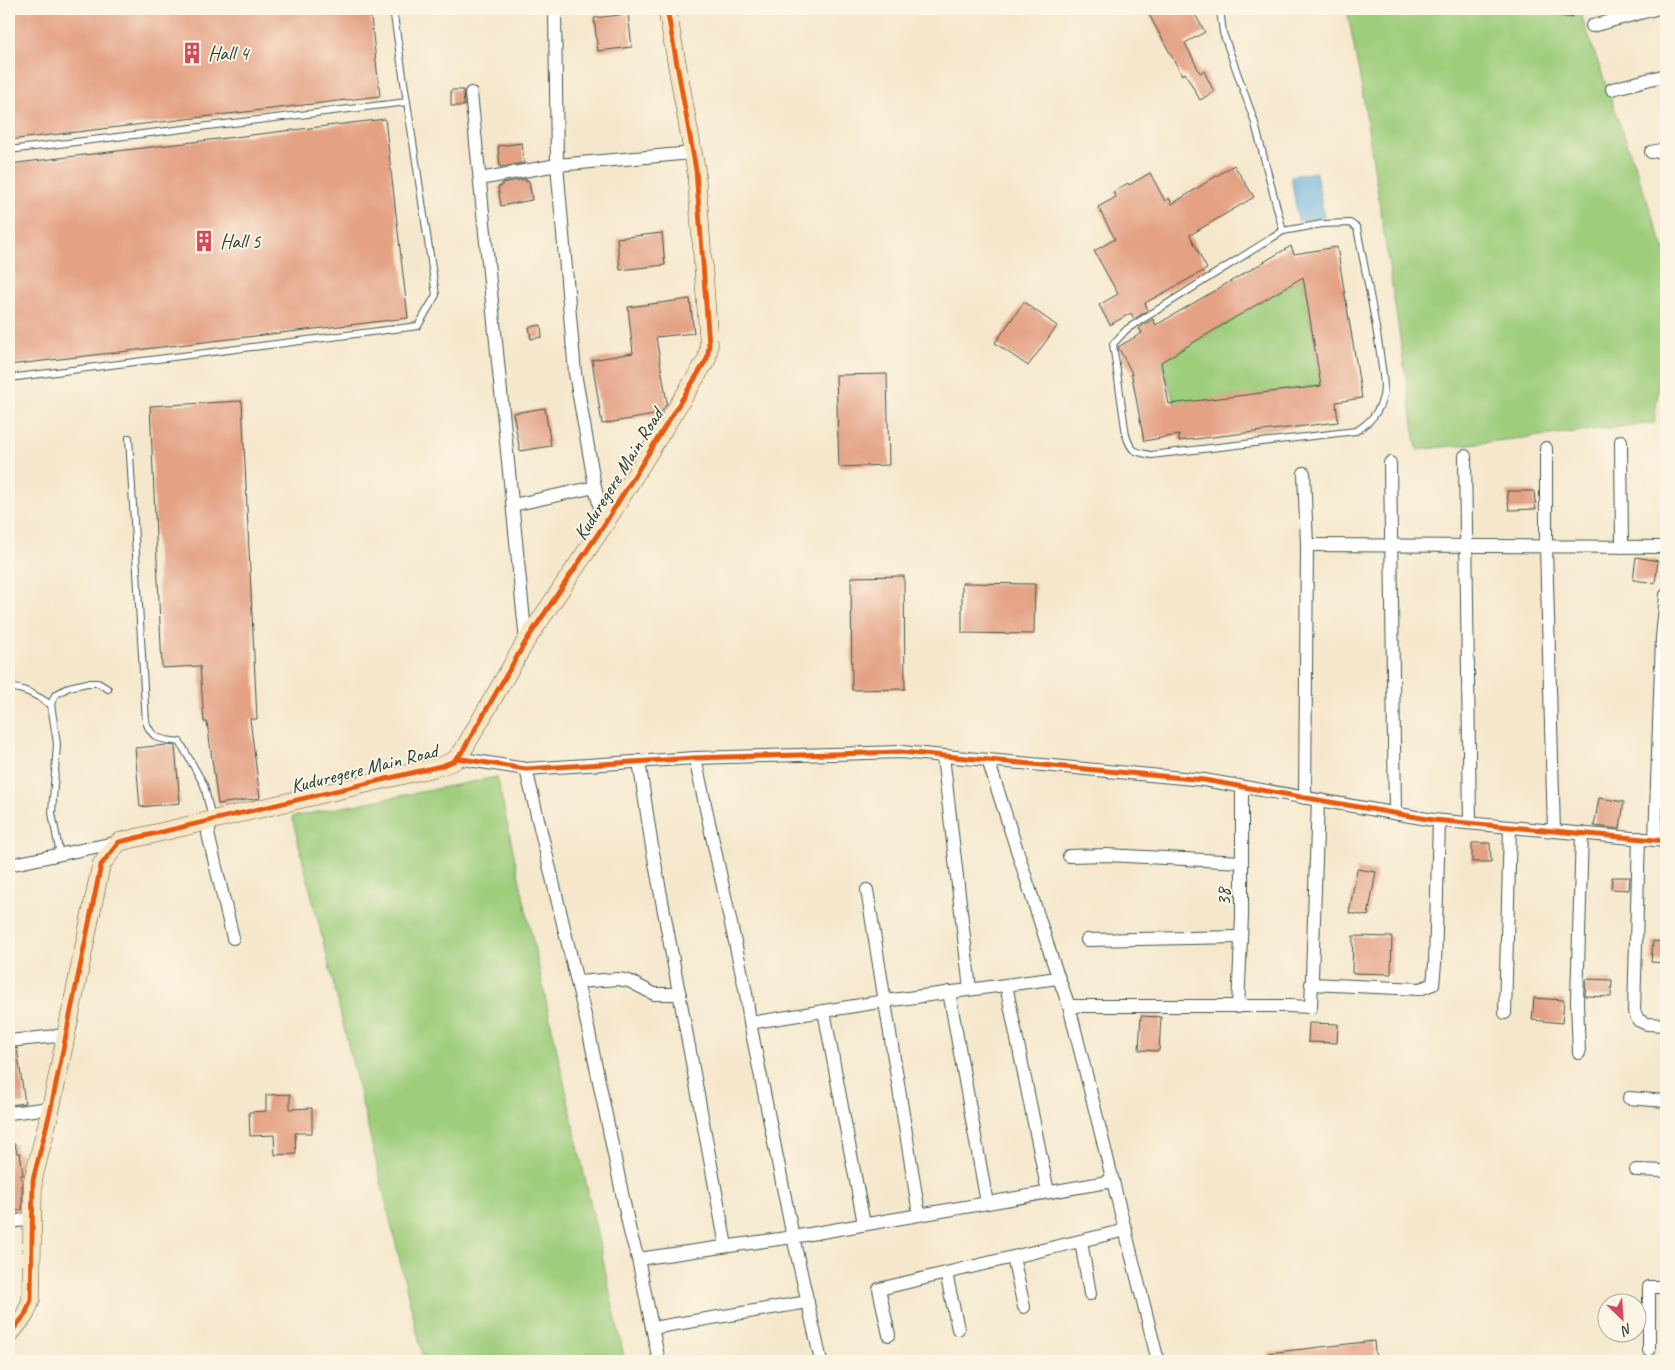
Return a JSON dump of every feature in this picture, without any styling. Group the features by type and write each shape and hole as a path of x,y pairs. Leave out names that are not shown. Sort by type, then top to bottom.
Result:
{"street":[{"path":"555,9 557,165 575,373 595,487 604,526"},
{"name":"Kuduregere Main Road","path":"119,842 441,766 454,761 462,752 526,641 604,526 707,359 710,344 696,170 666,9"},
{"path":"1592,26 1656,9"},
{"path":"1612,89 1666,76"},
{"path":"471,93 526,641"},
{"path":"1651,152 1666,149"},
{"path":"480,179 557,165 692,153"},
{"path":"1621,441 1622,547"},
{"path":"1546,448 1546,547 1554,831"},
{"path":"1465,456 1468,546 1470,823"},
{"path":"1390,463 1395,814"},
{"path":"1069,1006 1311,1007 1311,799 1304,473"},
{"path":"513,506 595,487"},
{"path":"1307,546 1666,547"},
{"path":"456,758 526,769 696,758 901,752 1204,780 1439,821 1661,840 1662,638 1666,595"},
{"path":"943,756 970,990"},
{"path":"696,758 746,993 750,1023 792,1237 808,1302 818,1361"},
{"path":"988,760 1058,978 1069,1006 1158,1361"},
{"path":"639,761 652,847 726,1246"},
{"path":"526,769 577,982 659,1361"},
{"name":"38","path":"1238,1007 1242,787"},
{"path":"212,820 208,834 233,938"},
{"path":"1311,984 1420,990 1432,984 1435,964 1439,821"},
{"path":"1505,1013 1510,827"},
{"path":"1580,1053 1577,1001 1582,833"},
{"path":"1639,838 1634,1011 1638,1020 1647,1024 1666,1025"},
{"path":"9,865 119,842"},
{"path":"9,1335 25,1315 31,1300 33,1180 51,1108 101,865 119,842"},
{"path":"1069,856 1107,855 1242,862"},
{"path":"867,890 919,1214"},
{"path":"1087,940 1240,936"},
{"path":"750,1023 884,1001 1058,978"},
{"path":"577,982 629,981 654,994 680,994"},
{"path":"1006,985 1048,1192"},
{"path":"949,992 987,1203"},
{"path":"824,1011 864,1224"},
{"path":"9,1041 66,1034"},
{"path":"1629,1098 1666,1101"},
{"path":"9,1113 51,1108"},
{"path":"1636,1170 1666,1171"},
{"path":"638,1258 792,1237 1114,1181"},
{"path":"9,1222 32,1219"},
{"path":"889,1334 879,1289 1126,1230"},
{"path":"1081,1241 1090,1294"},
{"path":"1013,1257 1024,1307"},
{"path":"946,1273 958,1329"},
{"path":"1649,1350 1649,1287 1666,1287"},
{"path":"652,1328 808,1302"}],"lane":[{"path":"9,378 418,326 436,295 393,9"},
{"path":"1220,9 1223,33 1254,120 1282,231"},
{"path":"1541,9 1569,14"},
{"path":"9,150 407,102"},
{"path":"1350,222 1357,228 1382,369 1384,394 1377,413 1368,424 1356,431 1151,455 1134,452 1126,435 1113,344 1127,329 1282,231 1322,224 1350,222"},
{"path":"129,438 146,722 152,734 157,738 180,742 204,785 212,820"},
{"path":"60,855 52,813 57,744 51,705 55,695 69,687 87,683 98,683 108,689"},
{"path":"9,688 22,690 43,699 51,705"}],"green space":[{"path":"1347,9 1579,9 1666,254 1666,332 1654,423 1417,450 1362,89"},
{"path":"1303,277 1321,386 1175,404 1161,362"},
{"path":"497,777 625,1361 424,1361 292,817"}],"water":[{"path":"1316,172 1324,217 1298,221 1291,176"}],"building":[{"name":"Hall 4","path":"9,9 370,9 380,96 9,140"},
{"path":"1146,9 1192,9 1205,32 1185,43 1200,73 1204,71 1214,92 1200,100 1185,73 1182,75"},
{"path":"628,14 632,47 598,51 594,18"},
{"path":"451,90 463,90 464,106 451,106"},
{"name":"Hall 5","path":"385,119 408,318 9,365 9,164"},
{"path":"522,143 524,163 500,167 498,146"},
{"path":"1234,165 1254,197 1190,235 1207,269 1145,303 1148,310 1134,319 1131,313 1110,325 1099,305 1118,294 1094,251 1115,239 1098,207 1116,197 1113,192 1150,173 1165,201 1169,198 1172,204"},
{"path":"526,179 526,182 529,181 532,200 501,206 498,187 502,186 502,183"},
{"path":"662,233 665,265 620,270 617,238"},
{"path":"1291,246 1294,254 1337,247 1362,398 1336,402 1338,422 1179,441 1179,435 1144,441 1131,371 1118,347 1142,333 1139,328 1153,319 1156,325","holes":["1303,277 1321,386 1169,404 1161,362"]},
{"path":"690,299 694,333 656,337 667,403 660,414 602,424 592,360 633,353 628,307"},
{"path":"1024,302 1057,326 1028,366 995,343"},
{"path":"541,325 542,337 531,339 529,327"},
{"path":"887,374 889,465 839,467 836,375"},
{"path":"242,401 257,719 250,719 260,798 218,804 207,722 204,722 200,666 162,668 150,406"},
{"path":"545,408 551,446 520,451 513,413"},
{"path":"1507,491 1534,491 1536,509 1509,510"},
{"path":"1636,557 1658,561 1655,583 1633,580"},
{"path":"904,576 905,689 852,690 851,577"},
{"path":"962,583 1035,584 1034,634 962,633"},
{"path":"175,746 180,803 140,807 135,748"},
{"path":"1599,798 1624,802 1620,829 1594,826"},
{"path":"1472,843 1490,843 1491,862 1472,862"},
{"path":"1357,869 1376,872 1368,916 1349,913"},
{"path":"1612,877 1630,877 1629,890 1611,889"},
{"path":"1353,936 1392,937 1391,974 1352,973"},
{"path":"1653,941 1666,942 1666,963 1651,962"},
{"path":"1586,979 1612,980 1611,997 1585,996"},
{"path":"1534,998 1564,1000 1562,1023 1532,1020"},
{"path":"1141,1016 1161,1017 1159,1051 1139,1050"},
{"path":"1309,1023 1338,1024 1337,1043 1308,1042"},
{"path":"17,1048 25,1103 9,1105 9,1049"},
{"path":"290,1094 290,1109 312,1108 312,1133 295,1133 296,1154 275,1155 274,1135 250,1136 249,1112 266,1111 266,1095"},
{"path":"9,1144 15,1144 17,1153 20,1153 23,1175 21,1175 22,1210 9,1212"},
{"path":"1374,1341 1376,1361 1268,1361 1268,1353"}],"cycle path":[{"path":"9,1335 25,1315 31,1300 33,1180 51,1108 101,865 119,842 441,766 454,761 462,752 526,641 604,525 707,359 709,345 696,170 667,9"},
{"path":"456,758 526,769 695,758 901,752 1204,780 1433,820 1666,841"}],"place":[{"name":"Hall 4","path":"192,53"},
{"name":"Hall 5","path":"204,241"}]}
